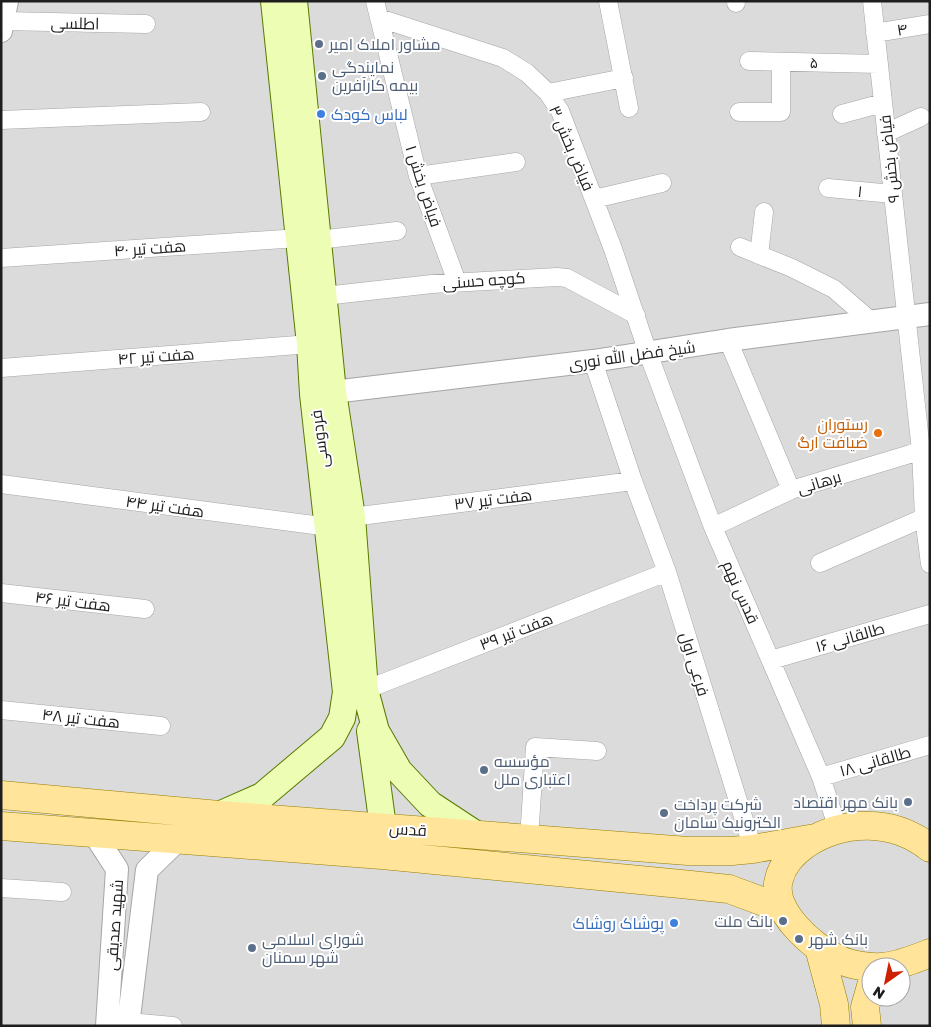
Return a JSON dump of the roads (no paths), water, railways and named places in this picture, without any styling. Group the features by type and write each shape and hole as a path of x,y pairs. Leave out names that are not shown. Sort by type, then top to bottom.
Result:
{"main road":[{"name":"فردوسی","path":"289,3 308,239 310,344 323,393 383,827"},
{"name":"فردوسی","path":"308,239 324,296 323,393"},
{"name":"فردوسی","path":"219,815 262,796 332,737 342,718 346,692 340,522"},
{"name":"فردوسی","path":"365,690 376,732 399,771 430,804 477,835"},
{"name":"قدس","path":"1,795 219,815 688,851 753,849 861,825 882,826 904,833 930,848"},
{"name":"قدس","path":"1,826 382,854 728,889 783,909"},
{"path":"382,854 383,827"},
{"path":"827,834 792,854 778,880 779,895 783,909 801,932 819,948 839,960 861,965"},
{"path":"819,948 834,1004 836,1026"},
{"path":"911,959 930,953"},
{"path":"865,1007 867,1026"}],"street":[{"path":"608,1 629,108"},
{"name":"فیاض بخش ۹","path":"872,1 906,317 925,449 930,564"},
{"name":"فیاض بخش ۳","path":"377,9 503,58 527,73 548,93 560,111 582,164 648,353"},
{"name":"فیاض بخش ۱","path":"377,9 418,176 457,282"},
{"name":"اطلسی","path":"4,18 146,24"},
{"name":"۴","path":"875,33 930,24"},
{"name":"۵","path":"749,61 879,64"},
{"path":"739,112 781,112 781,62"},
{"path":"548,93 624,78"},
{"path":"842,114 883,103"},
{"path":"1,120 201,112"},
{"path":"886,133 921,117"},
{"path":"418,176 516,162"},
{"path":"594,199 662,183"},
{"name":"۱","path":"828,188 893,194"},
{"path":"759,255 764,212"},
{"name":"هفت تیر ۴۰","path":"1,258 308,239 397,231"},
{"path":"740,247 792,268 834,289 872,322"},
{"name":"کوچه حسنی","path":"324,296 457,282 546,276 566,278 636,315"},
{"name":"شیخ فضل الله نوری","path":"323,393 592,361 728,340 930,314"},
{"path":"728,340 791,490"},
{"name":"هفت تیر ۴۲","path":"1,368 310,344"},
{"name":"قدس نهم","path":"648,353 713,526 821,777 827,834"},
{"name":"فرعی اول","path":"592,361 633,481 667,572 753,849"},
{"name":"برهانی","path":"713,526 791,490 925,449"},
{"name":"هفت تیر ۳۷","path":"340,522 633,481"},
{"name":"هفت تیر ۴۴","path":"1,484 340,522"},
{"path":"820,563 927,516"},
{"name":"هفت تیر ۳۹","path":"365,690 667,572"},
{"name":"هفت تیر ۴۶","path":"1,593 145,609"},
{"name":"طالقانی ۱۶","path":"771,660 930,614"},
{"name":"هفت تیر ۴۸","path":"1,710 161,726"},
{"name":"طالقانی ۱۸","path":"821,777 930,745"},
{"path":"529,839 535,747 597,751"},
{"name":"شهید صدیقی","path":"93,832 117,869 114,932 121,1025"},
{"name":"شهید صدیقی","path":"121,1025 139,932 147,870 178,840"},
{"path":"1,888 62,892"},
{"path":"114,932 139,932"},
{"path":"121,1025 173,1026"}],"place":[{"name":"مشاور املاک امیر","path":"319,44"},
{"name":"نمایندگی بیمه کارآفرین","path":"322,76"},
{"name":"لباس کودک","path":"321,114"},
{"name":"رستوران ضیافت ارگ","path":"878,433"},
{"name":"مؤسسه اعتباری ملل","path":"484,770"},
{"name":"بانک مهر اقتصاد","path":"908,802"},
{"name":"شرکت پرداخت الکترونیک سامان","path":"664,813"},
{"name":"بانک ملت","path":"783,921"},
{"name":"پوشاک روشاک","path":"674,923"},
{"name":"بانک شهر","path":"799,939"},
{"name":"شورای اسلامی شهر سمنان","path":"252,948"}]}
